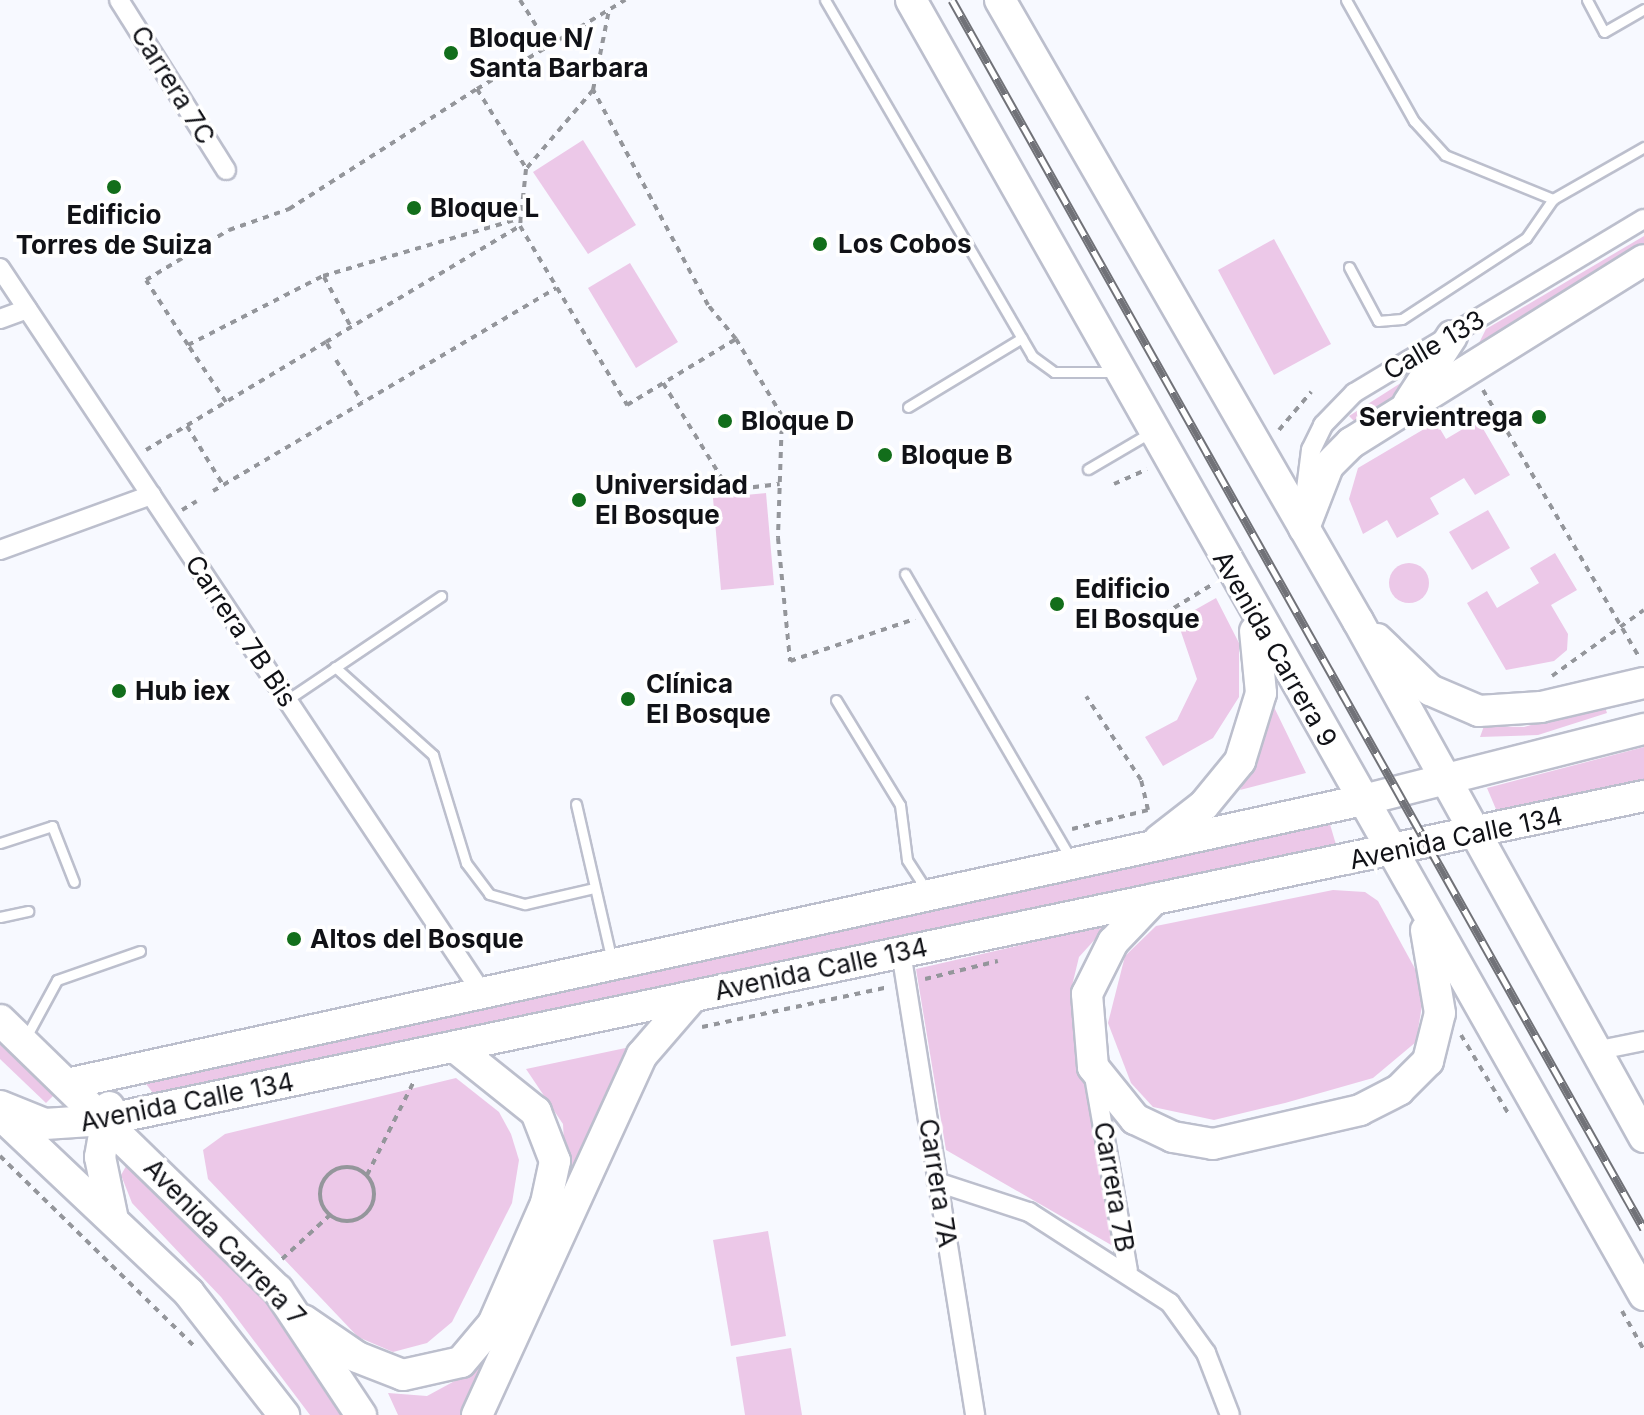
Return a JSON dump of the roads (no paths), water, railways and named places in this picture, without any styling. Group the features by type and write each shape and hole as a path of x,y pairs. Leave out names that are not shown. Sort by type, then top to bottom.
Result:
{"main road":[{"name":"Avenida Carrera 9","path":"911,0 1249,606 1418,897 1631,1299"},
{"path":"1000,0 1358,621 1474,836 1644,1137"},
{"path":"1304,528 1338,454 1644,260"},
{"path":"1405,409 1452,336"},
{"path":"1146,848 1197,812 1240,761 1261,693 1262,658 1249,606"},
{"path":"1358,621 1430,690 1462,708 1517,711 1643,673"},
{"name":"Avenida Calle 134","path":"67,1084 1363,800 1638,728"},
{"name":"Avenida Calle 134","path":"0,1106 52,1125 105,1120 1156,898 1474,836 1644,796"},
{"path":"1156,898 1113,942 1087,994 1093,1067 1114,1100 1173,1137 1246,1140 1360,1110 1399,1090 1428,1061 1440,1013 1418,897"},
{"path":"477,1415 642,1055 692,997"},
{"name":"Avenida Carrera 7","path":"0,1020 105,1120 303,1320 361,1415"},
{"path":"303,1320 357,1357 403,1375 461,1362 493,1324 546,1203 555,1161 536,1112 455,1047"},
{"path":"114,1222 101,1174 105,1120 124,1072"},
{"path":"0,1114 233,1341 284,1415"}],"street":[{"name":"Carrera 7C","path":"119,0 226,170"},
{"name":"Calle 133","path":"1304,528 1306,466 1323,425 1354,393 1644,219"},
{"name":"Carrera 7B Bis","path":"0,268 482,993"},
{"path":"0,319 27,309"},
{"path":"0,550 151,495"},
{"name":"Carrera 7A","path":"901,952 975,1415"},
{"path":"1595,1051 1644,1041"},
{"name":"Carrera 7B","path":"1093,1067 1128,1270 1170,1303 1206,1353 1230,1415"},
{"path":"937,1182 1029,1212 1128,1270"}],"lane":[{"path":"825,0 1022,338 1054,372 1117,372"},
{"path":"1346,0 1414,121 1445,155 1553,199"},
{"path":"1587,0 1604,32 1644,9"},
{"path":"1349,267 1378,321 1402,319 1526,238 1553,199 1644,147"},
{"path":"908,407 1022,338"},
{"path":"1088,469 1151,432"},
{"path":"905,574 1073,864"},
{"path":"287,700 441,596"},
{"path":"335,667 441,767 466,863 489,894 525,904 590,889"},
{"path":"836,700 900,805 907,860 931,895"},
{"path":"576,804 590,889 613,964"},
{"path":"0,843 52,826 74,882"},
{"path":"0,917 28,911"},
{"path":"23,1042 57,980 140,951"}],"railway":[{"path":"952,0 1644,1229"}],"place":[{"name":"Bloque N/ Santa Barbara","path":"451,53"},
{"name":"Edificio Torres de Suiza","path":"114,187"},
{"name":"Bloque L","path":"414,208"},
{"name":"Los Cobos","path":"820,244"},
{"name":"Servientrega","path":"1539,417"},
{"name":"Bloque D","path":"725,421"},
{"name":"Bloque B","path":"885,455"},
{"name":"Universidad El Bosque","path":"579,500"},
{"name":"Edificio El Bosque","path":"1057,604"},
{"name":"Hub iex","path":"119,691"},
{"name":"Clínica El Bosque","path":"628,699"},
{"name":"Altos del Bosque","path":"294,939"}]}
